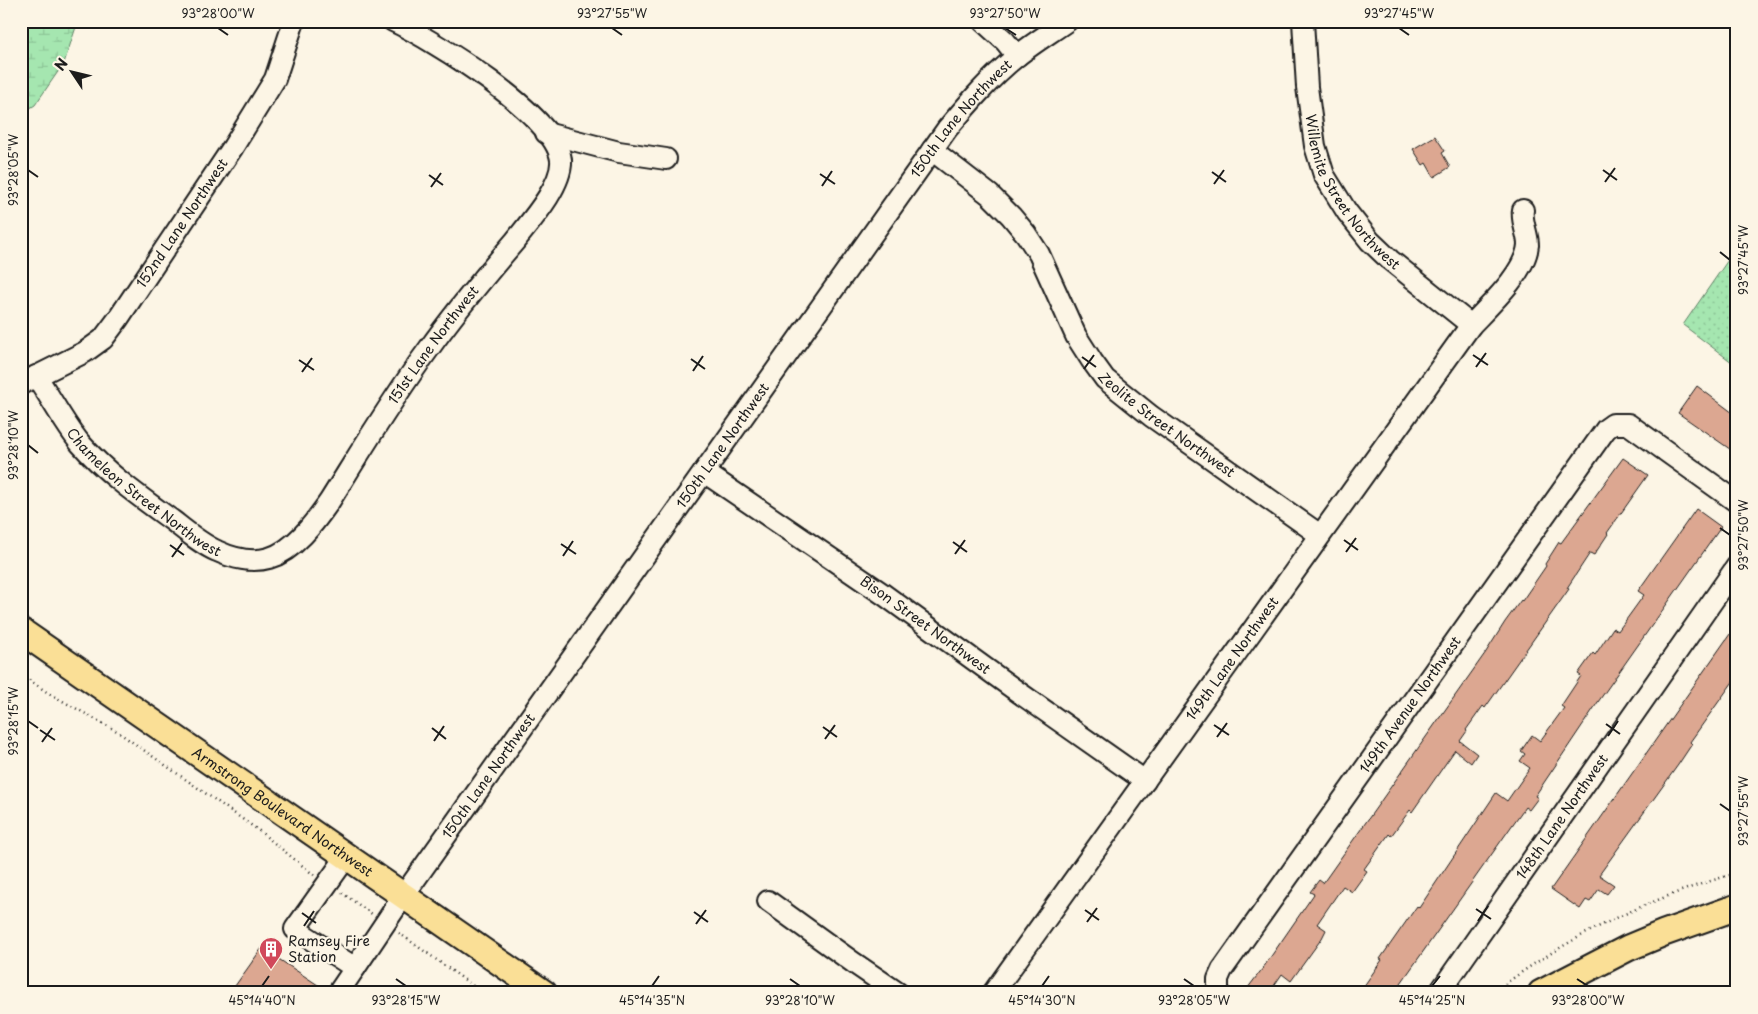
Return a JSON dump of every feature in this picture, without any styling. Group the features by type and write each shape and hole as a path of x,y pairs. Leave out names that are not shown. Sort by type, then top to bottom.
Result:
{"main road":[{"name":"Armstrong Boulevard Northwest","path":"21,631 544,993"},
{"path":"1542,993 1628,948 1737,907"},
{"path":"1558,993 1586,970"}],"street":[{"name":"152nd Lane Northwest","path":"29,380 85,352 103,339 118,319 234,147 275,79 294,21"},
{"name":"151st Lane Northwest","path":"282,552 300,538 315,522 431,345 539,212 560,174 557,146 511,96 453,54 393,21"},
{"path":"983,21 1005,41 1017,56"},
{"name":"150th Lane Northwest","path":"338,993 404,895 947,129 982,88 1017,56 1067,21"},
{"name":"Willemite Street Northwest","path":"1303,21 1315,146 1324,175 1347,212 1370,241 1390,260 1471,325"},
{"path":"546,133 619,152 666,159"},
{"name":"Zeolite Street Northwest","path":"932,150 990,196 1012,216 1026,234 1039,254 1076,336 1105,379 1151,416 1320,535"},
{"name":"149th Lane Northwest","path":"993,993 1471,325 1508,286 1524,259 1528,244 1522,216 1523,210"},
{"name":"Chameleon Street Northwest","path":"29,380 100,464 128,489 198,540 216,551 237,558 256,560 269,558 282,552"},
{"name":"149th Avenue Northwest","path":"1218,993 1218,979 1222,970 1599,436 1606,429 1613,424 1628,424 1737,502"},
{"name":"Bison Street Northwest","path":"704,472 884,594 1014,689 1145,781"},
{"name":"148th Lane Northwest","path":"1439,993 1737,566"},
{"path":"346,856 295,929 355,968"},
{"path":"768,901 898,993"}],"path":[{"path":"21,674 48,692 115,730 258,830 310,873 328,883 483,993"},
{"path":"1493,993 1538,961 1598,927 1668,895 1737,873"}],"green space":[{"path":"21,21 78,21 64,63 35,105 21,114"},
{"path":"1737,247 1737,366 1683,325"}],"building":[{"path":"1435,136 1445,151 1442,153 1450,167 1434,177 1426,163 1423,165 1413,149"},
{"path":"1697,386 1737,416 1737,454 1678,413"},
{"path":"1623,458 1648,475 1607,533 1594,555 1590,553 1567,588 1569,589 1485,708 1483,706 1466,730 1460,741 1477,754 1471,763 1455,750 1412,812 1410,810 1391,836 1389,834 1364,869 1367,871 1352,892 1343,886 1317,924 1326,930 1322,938 1291,981 1282,974 1269,993 1244,993 1314,894 1310,892 1319,880 1323,883 1486,652 1505,622 1522,601 1546,566 1545,564 1559,542 1561,543"},
{"path":"1696,509 1721,527 1598,702 1535,796 1538,798 1529,810 1525,807 1394,993 1359,993 1382,960 1380,959 1417,906 1419,908 1496,793 1507,801 1530,768 1520,761 1525,754 1521,751 1532,735 1540,741 1564,708 1561,706 1581,676 1578,674 1593,653 1595,655 1613,628 1618,631 1644,595 1638,591"},
{"path":"1737,624 1737,656 1731,664 1737,668 1737,676 1690,742 1692,744 1678,765 1599,875 1614,885 1607,894 1599,889 1590,902 1586,900 1580,909 1551,889"},
{"name":"Ramsey Fire Station","path":"262,948 327,991 326,993 230,993"}],"place":[{"name":"Ramsey Fire Station","path":"271,970"}]}
